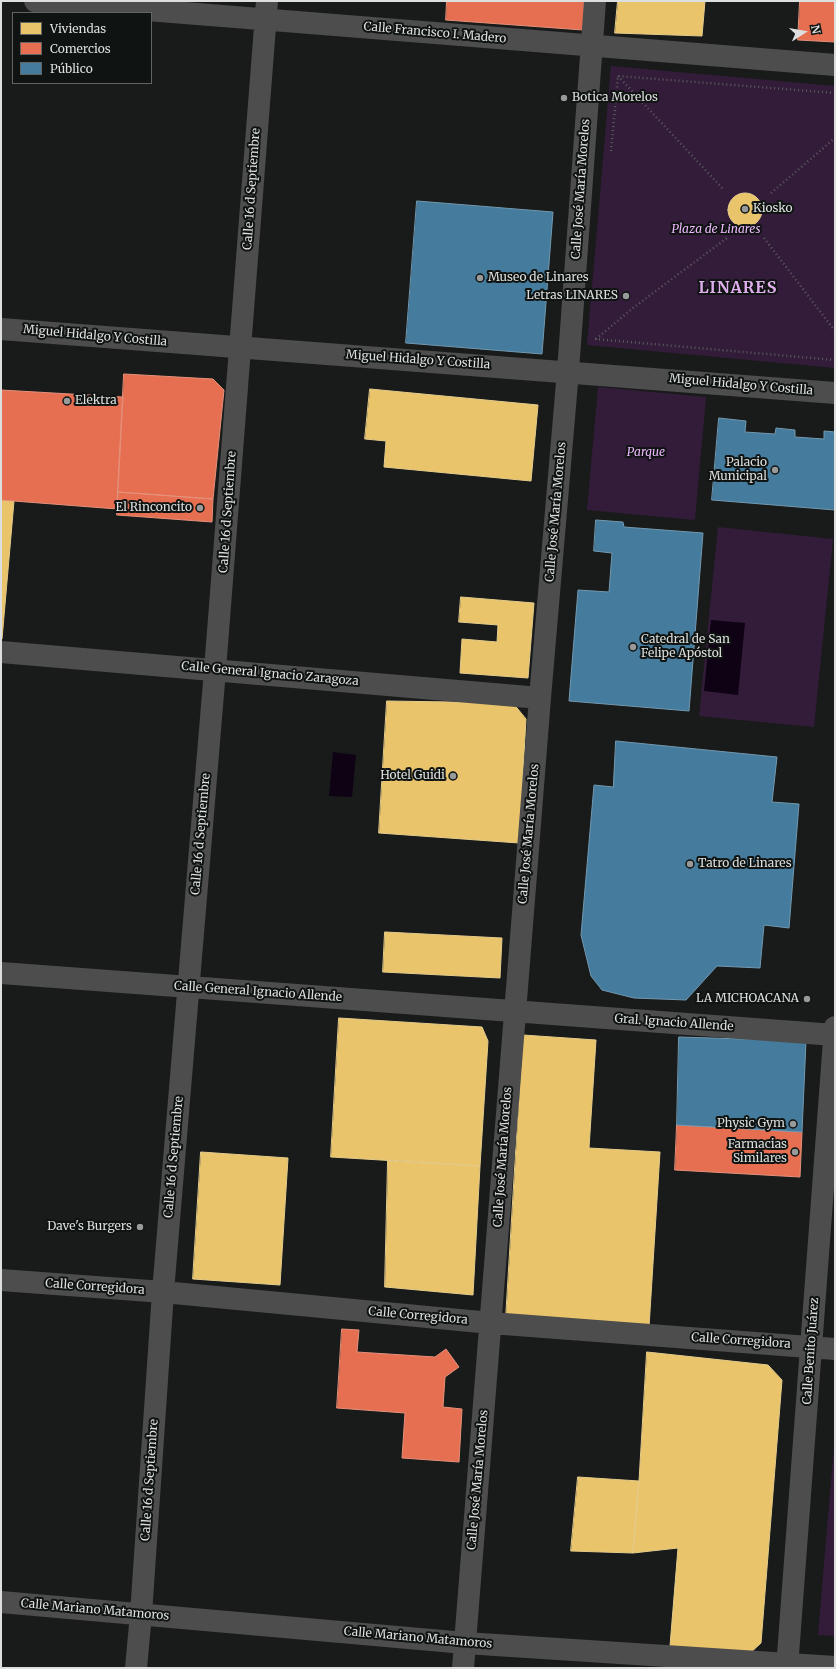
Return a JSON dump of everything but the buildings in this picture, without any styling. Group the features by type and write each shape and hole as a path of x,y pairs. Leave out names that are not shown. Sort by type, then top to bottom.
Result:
{"street":[{"name":"Calle Francisco I. Madero","path":"35,1 266,10 591,46 835,65"},
{"name":"Calle José María Morelos","path":"463,1668 514,1011 568,371 595,1"},
{"name":"Calle 16 d Septiembre","path":"136,1668 163,1292 216,670 266,10"},
{"name":"Miguel Hidalgo Y Costilla","path":"1,328 835,393"},
{"name":"Calle General Ignacio Zaragoza","path":"1,652 540,698"},
{"name":"Calle General Ignacio Allende","path":"1,973 514,1011"},
{"name":"Gral. Ignacio Allende","path":"514,1011 835,1032"},
{"name":"Calle Benito Juárez","path":"787,1666 835,1032"},
{"name":"Calle Corregidora","path":"1,1280 163,1292 490,1323 835,1349"},
{"name":"Calle Mariano Matamoros","path":"1,1602 465,1643 787,1666 835,1667"}],"path":[{"path":"618,76 835,93"},
{"path":"611,153 618,76"},
{"path":"618,76 722,189"},
{"path":"772,193 835,138"},
{"path":"595,340 633,308 727,238"},
{"path":"764,238 835,331"},
{"path":"595,340 596,332"},
{"path":"595,340 835,360"}],"green space":[{"name":"Plaza de Linares","path":"611,66 835,86 835,368 587,345"},
{"name":"Parque","path":"598,387 706,397 695,520 587,510"},
{"path":"718,527 833,539 814,727 699,716"},
{"path":"835,1435 835,1636 818,1635"}],"shaded area":[{"path":"711,620 745,623 738,695 704,691"},
{"path":"333,752 356,755 352,797 329,796"}],"place":[{"name":"Botica Morelos","path":"564,98"},
{"name":"Kiosko","path":"745,209"},
{"name":"Museo de Linares","path":"480,278"},
{"name":"Letras LINARES","path":"626,296"},
{"name":"Elektra","path":"67,401"},
{"name":"Palacio Municipal","path":"775,470"},
{"name":"El Rinconcito","path":"200,508"},
{"name":"Catedral de San Felipe Apóstol","path":"633,647"},
{"name":"Hotel Guidi","path":"453,776"},
{"name":"Tatro de Linares","path":"690,864"},
{"name":"LA MICHOACANA","path":"807,999"},
{"name":"Physic Gym","path":"793,1124"},
{"name":"Farmacias Similares","path":"795,1152"},
{"name":"Dave's Burgers","path":"140,1227"}],"district":[{"name":"LINARES","path":"738,288"}]}
